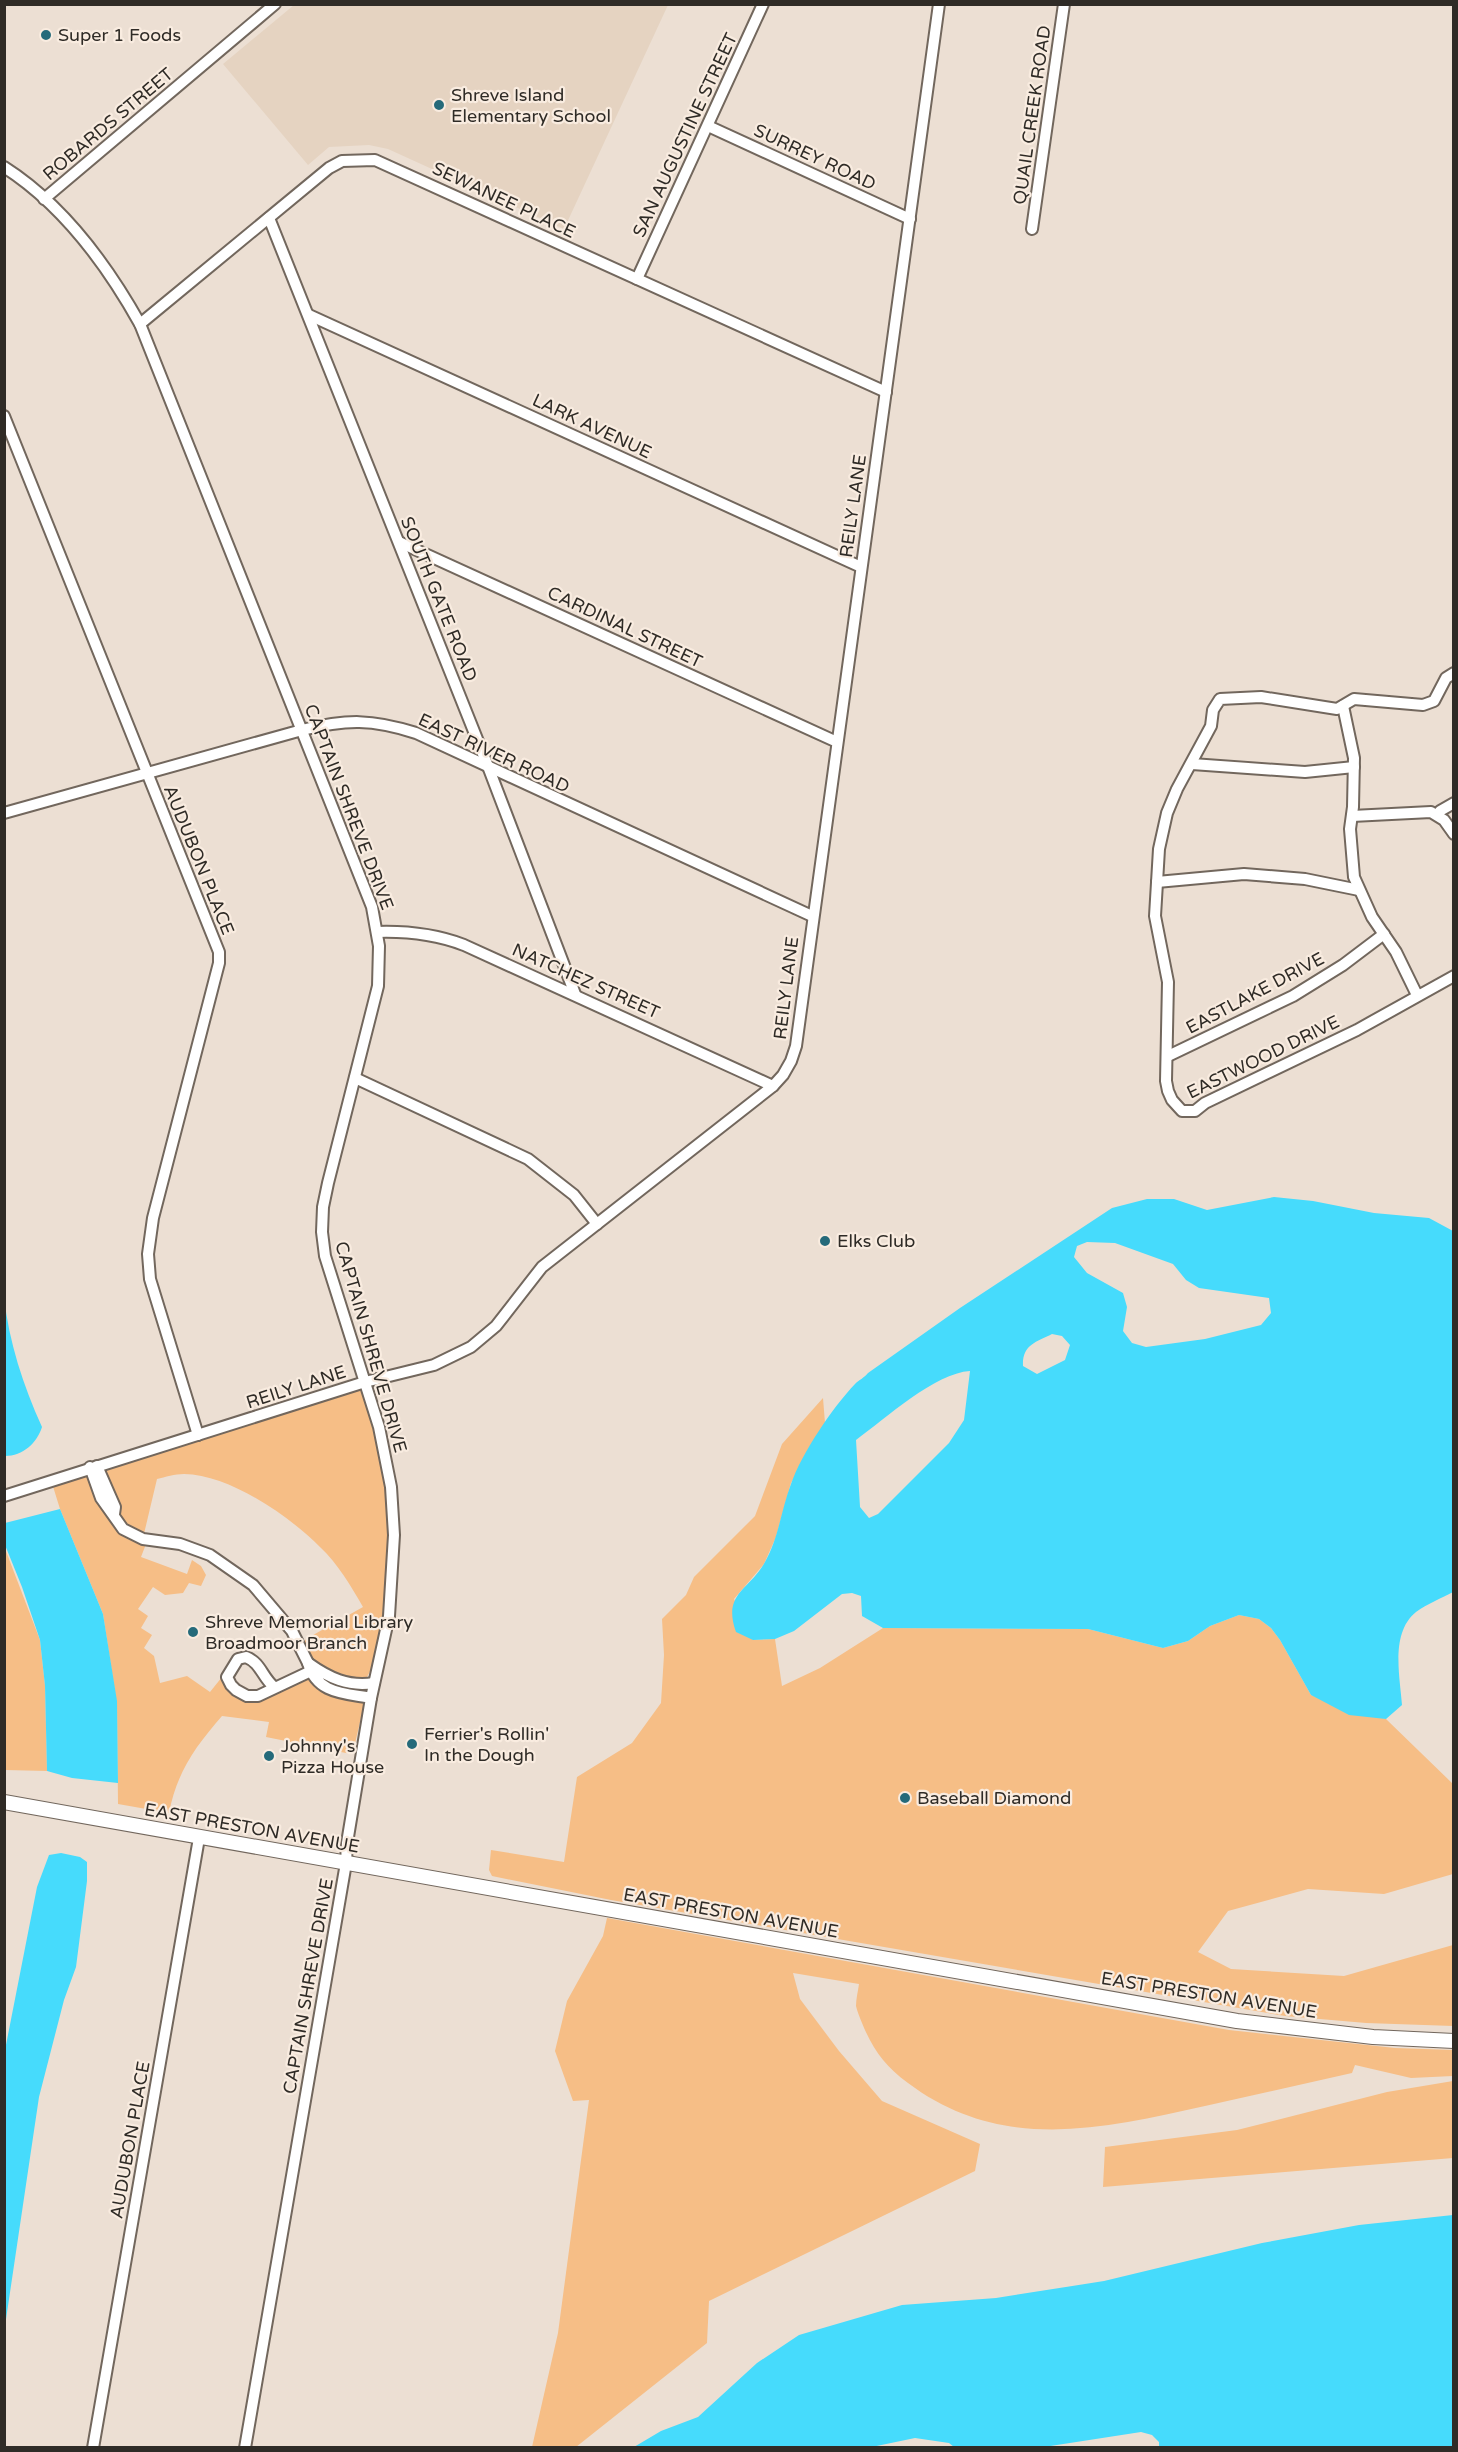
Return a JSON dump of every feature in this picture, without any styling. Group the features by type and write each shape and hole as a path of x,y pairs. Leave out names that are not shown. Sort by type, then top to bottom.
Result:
{"street":[{"name":"ROBARDS STREET","path":"44,199 275,4"},
{"name":"SAN AUGUSTINE STREET","path":"637,279 763,4"},
{"name":"REILY LANE","path":"4,1496 365,1382 434,1365 471,1347 496,1326 542,1267 773,1086 783,1075 796,1046 812,916 939,4"},
{"name":"QUAIL CREEK ROAD","path":"1032,230 1064,4"},
{"name":"SURREY ROAD","path":"708,126 910,219"},
{"name":"SEWANEE PLACE","path":"140,324 329,168 342,161 375,160 886,392"},
{"name":"CAPTAIN SHREVE DRIVE","path":"4,167 44,199 73,229 101,262 140,324 372,906 378,932 380,960 378,986 328,1183 323,1207 322,1232 331,1275 365,1382 387,1464 394,1535 389,1616 371,1698 347,1843 346,1863 245,2448"},
{"name":"SOUTH GATE ROAD","path":"269,218 489,769 575,994"},
{"name":"LARK AVENUE","path":"309,315 861,567"},
{"name":"AUDUBON PLACE","path":"4,416 219,958 153,1218 148,1254 150,1279 198,1435"},
{"name":"CARDINAL STREET","path":"399,542 837,742"},
{"name":"EASTWOOD DRIVE","path":"1454,673 1446,678 1434,701 1423,705 1354,699 1337,709 1262,697 1220,699 1214,707 1211,726 1177,789 1167,813 1159,849 1155,916 1168,982 1168,1091 1178,1108 1191,1112 1205,1103 1358,1030 1454,976"},
{"path":"1343,706 1351,738 1353,767 1350,829 1352,864 1359,890 1371,917 1409,974 1418,995"},
{"name":"EAST RIVER ROAD","path":"4,813 302,730 341,721 366,722 391,726 416,734 812,916"},
{"path":"1192,764 1305,772 1353,767"},
{"path":"1438,815 1454,802"},
{"path":"1352,816 1431,812 1438,815 1454,834"},
{"path":"1157,882 1244,874 1305,879 1359,890"},
{"name":"NATCHEZ STREET","path":"378,932 410,932 444,938 575,994 773,1086"},
{"name":"EASTLAKE DRIVE","path":"1168,1056 1293,996 1336,970 1384,934"},
{"path":"355,1078 528,1159 573,1195 597,1224"},
{"path":"94,1467 101,1498 123,1529 143,1539 180,1544 210,1555 254,1585 292,1631 314,1679 334,1690 371,1698"},
{"path":"310,1667 326,1676 351,1684 374,1683"},
{"path":"274,1687 310,1667"},
{"name":"EAST PRESTON AVENUE","path":"4,1802 1237,2021 1373,2037 1454,2040"},
{"name":"AUDUBON PLACE","path":"93,2448 199,1838"}],"shaded area":[{"name":"Shreve Island Elementary School","path":"294,5 668,5 564,229 388,149 369,145 329,147 308,165 223,64"},
{"path":"365,1382 391,1487 393,1574 383,1646 365,1681 326,1676 301,1649 306,1639 363,1607 349,1583 327,1554 292,1522 257,1499 220,1481 184,1474 157,1479 143,1538 146,1544 141,1557 187,1574 192,1560 201,1566 206,1575 201,1586 189,1583 183,1593 165,1595 153,1587 138,1609 148,1616 141,1628 152,1635 144,1648 154,1656 160,1683 187,1676 210,1692 222,1677 247,1696 311,1671 314,1679 362,1696 364,1705 353,1752 351,1754 266,1737 269,1722 222,1716 203,1738 188,1761 172,1798 169,1813 118,1804 117,1705 103,1614 60,1509 51,1480"},
{"path":"823,1398 825,1423 791,1483 776,1537 764,1564 734,1599 753,1640 775,1639 782,1686 820,1668 883,1628 1088,1629 1163,1648 1188,1641 1210,1626 1239,1615 1259,1619 1271,1628 1280,1640 1311,1695 1386,1719 1453,1784 1453,1874 1384,1894 1308,1889 1228,1911 1198,1952 1231,1969 1344,1976 1453,1945 1453,2026 1366,2023 1285,2016 611,1900 492,1876 489,1870 491,1850 564,1862 577,1777 632,1743 661,1703 664,1655 662,1619 686,1595 694,1577 755,1516 782,1444"},
{"path":"4,1546 40,1640 45,1686 47,1771 5,1770"},
{"path":"607,1918 1229,2030 1395,2048 1453,2050 1453,2076 1411,2078 1355,2065 1352,2073 1128,2122 1053,2129 1016,2127 979,2119 943,2105 908,2083 886,2064 875,2049 859,2017 856,2006 859,1984 793,1973 800,1999 839,2051 882,2101 980,2144 975,2171 709,2301 707,2343 576,2447 532,2447 558,2333 589,2100 573,2101 555,2051 567,2001 603,1936"},
{"path":"1453,2081 1453,2158 1103,2187 1105,2147 1237,2130 1387,2092"}],"water":[{"path":"1274,1197 1313,1201 1374,1213 1429,1218 1453,1231 1453,1592 1416,1612 1403,1631 1398,1656 1402,1705 1386,1719 1349,1715 1311,1695 1271,1628 1259,1619 1239,1615 1210,1626 1188,1641 1163,1648 1088,1629 883,1628 862,1616 861,1596 852,1593 842,1594 794,1631 775,1639 753,1640 736,1632 733,1619 735,1600 759,1571 770,1553 788,1494 802,1459 837,1405 868,1373 960,1308 1112,1208 1147,1199 1174,1199 1207,1210","holes":["1087,1242 1115,1243 1173,1264 1186,1280 1199,1288 1269,1298 1271,1313 1261,1325 1205,1339 1146,1347 1132,1343 1123,1331 1127,1307 1123,1293 1087,1273 1074,1257 1077,1246","1052,1334 1062,1336 1070,1345 1065,1360 1037,1374 1023,1366 1025,1353 1036,1342","970,1371 964,1420 949,1443 878,1514 869,1518 860,1507 856,1440 926,1388 956,1374"]},
{"path":"4,1297 9,1330 18,1363 42,1427 37,1438 28,1448 18,1454 5,1456"},
{"path":"60,1509 103,1614 117,1701 118,1783 72,1778 47,1771 45,1686 40,1640 5,1545 5,1523"},
{"path":"61,1853 80,1857 87,1862 87,1881 76,1967 64,2000 39,2097 5,2326 5,2050 37,1887 49,1855"},
{"path":"1453,2215 1453,2447 1159,2448 1159,2442 1152,2435 1141,2432 1044,2447 954,2447 949,2443 915,2438 867,2448 634,2447 661,2431 698,2417 757,2363 799,2335 902,2305 996,2298 1104,2281 1262,2243 1359,2225"}],"place":[{"name":"Super 1 Foods","path":"46,35"},
{"name":"Shreve Island Elementary School","path":"439,105"},
{"name":"Elks Club","path":"825,1241"},
{"name":"Shreve Memorial Library Broadmoor Branch","path":"193,1632"},
{"name":"Ferrier's Rollin' In the Dough","path":"412,1744"},
{"name":"Johnny's Pizza House","path":"269,1756"},
{"name":"Baseball Diamond","path":"905,1798"}]}
